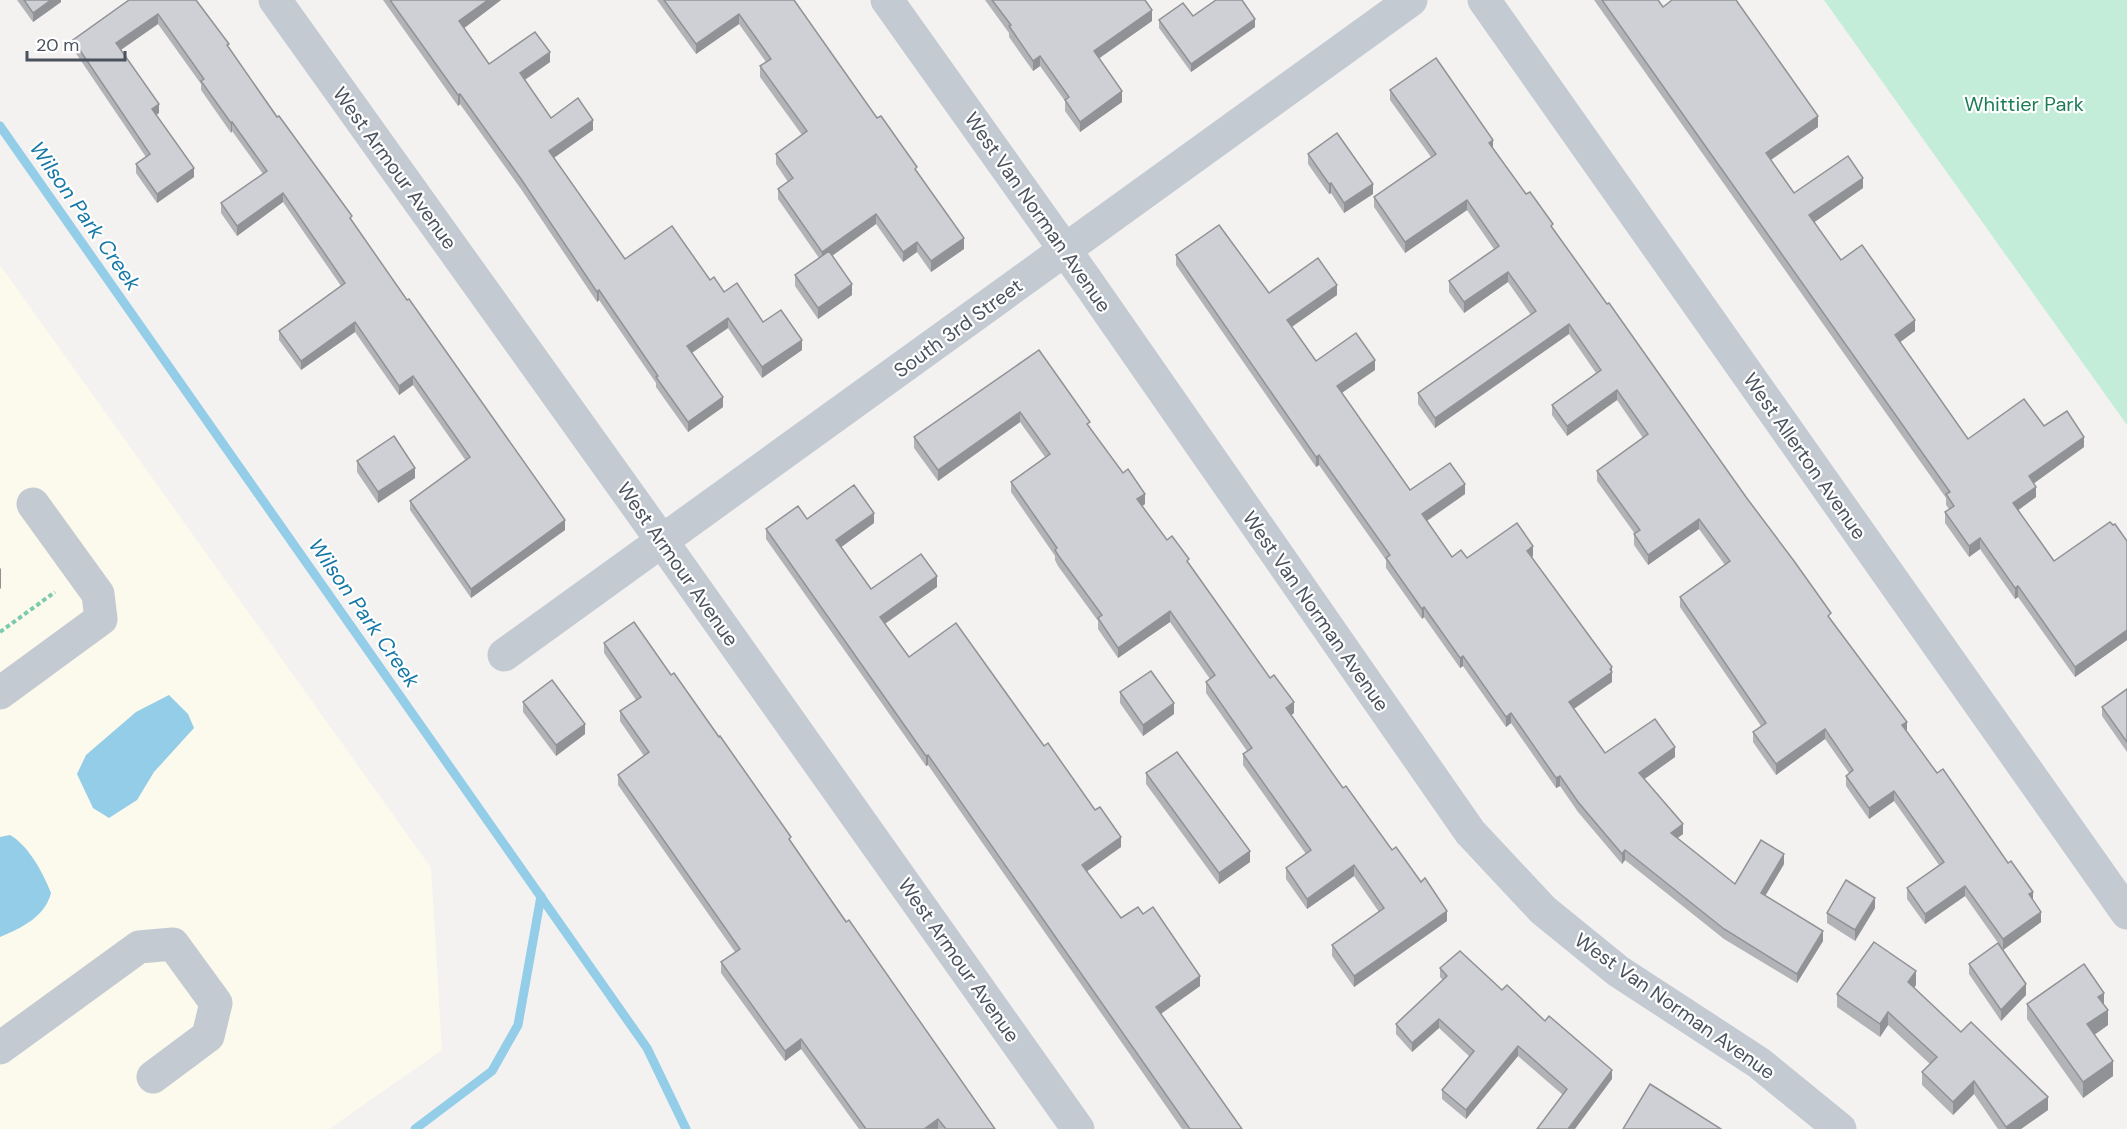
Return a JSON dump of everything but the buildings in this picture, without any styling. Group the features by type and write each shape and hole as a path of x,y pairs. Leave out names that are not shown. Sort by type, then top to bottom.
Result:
{"street":[{"name":"West Armour Avenue","path":"275,0 663,542 1078,1129"},
{"name":"West Van Norman Avenue","path":"887,0 1470,832 1543,910 1618,971 1759,1063 1840,1129"},
{"name":"South 3rd Street","path":"504,655 1411,0"},
{"name":"West Allerton Avenue","path":"1484,0 2127,913"},
{"path":"0,693 101,619 98,594 33,504"},
{"path":"0,1048 139,947 172,944 216,1004 208,1036 153,1077"}],"path":[{"path":"0,632 83,573"}],"shaded area":[{"path":"0,265 431,868 442,1050 329,1129 0,1129"}],"green space":[{"name":"Whittier Park","path":"1824,0 2127,0 2127,425"}],"water":[{"path":"169,695 188,714 194,728 154,772 137,800 109,818 93,808 77,774 86,755 136,712"},
{"path":"10,835 29,853 40,869 51,893 38,915 0,937 0,837"}],"waterway":[{"name":"Wilson Park Creek","path":"0,126 647,1048 686,1129"},
{"path":"415,1129 492,1071 518,1025 541,896"}]}
